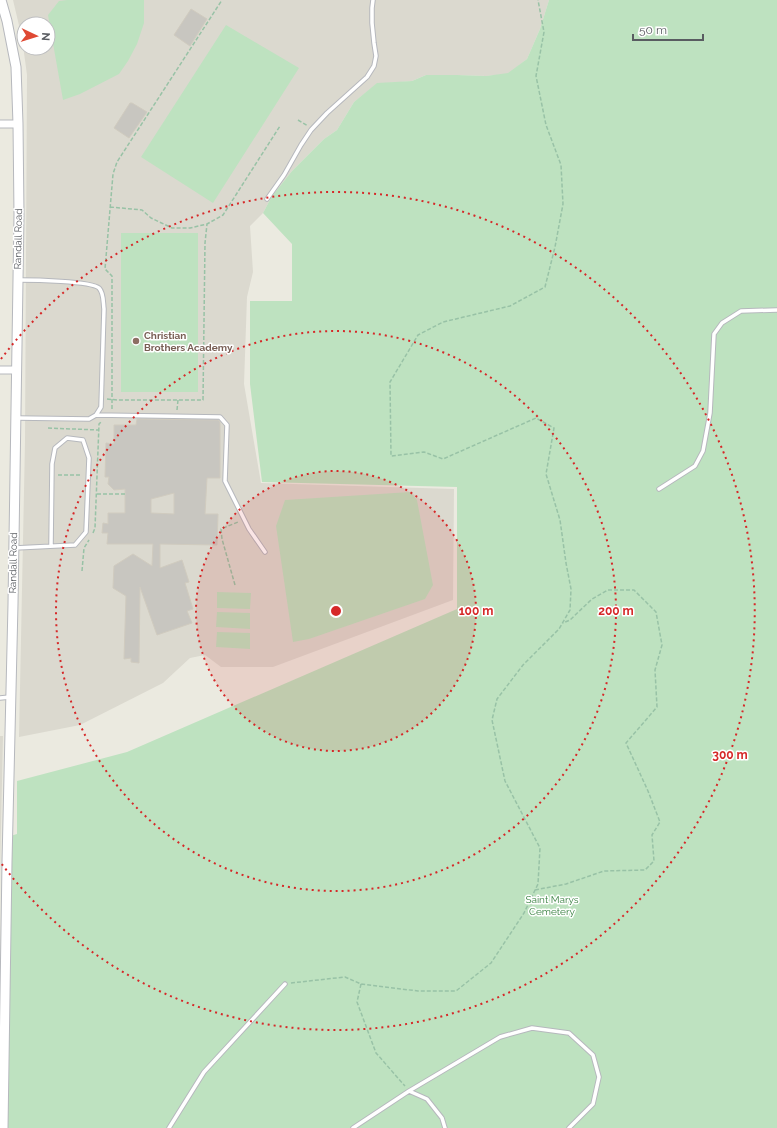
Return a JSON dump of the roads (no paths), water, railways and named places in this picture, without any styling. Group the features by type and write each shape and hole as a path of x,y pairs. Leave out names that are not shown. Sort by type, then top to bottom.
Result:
{"street":[{"name":"Randall Road","path":"1,0 7,21 16,67 19,215 14,548 4,861 3,1128"},
{"path":"0,124 18,124"},
{"path":"0,370 16,370"}],"lane":[{"path":"267,199 284,175 301,145 313,129 327,113 367,77 374,66 376,56 372,23 372,8 374,0"},
{"path":"18,280 75,283 92,285 99,288 104,302 101,399 100,407 96,415"},
{"path":"659,489 695,466 703,451 710,413 714,334 722,323 741,311 777,310"},
{"path":"15,418 89,418 96,415 220,417 227,425 224,481 248,529 265,552"},
{"path":"14,548 75,545 86,532 88,458 83,440 67,438 55,448 52,464 51,546"},
{"path":"0,698 10,698"},
{"path":"169,1128 204,1072 285,984"},
{"path":"353,1128 409,1091 500,1037 532,1028 569,1033 593,1055 599,1077 593,1104 569,1128"},
{"path":"409,1091 427,1099 442,1118 445,1128"}],"place":[{"name":"Christian Brothers Academy","path":"136,341"}],"park label":[{"name":"Saint Marys Cemetery","path":"552,904"}]}
